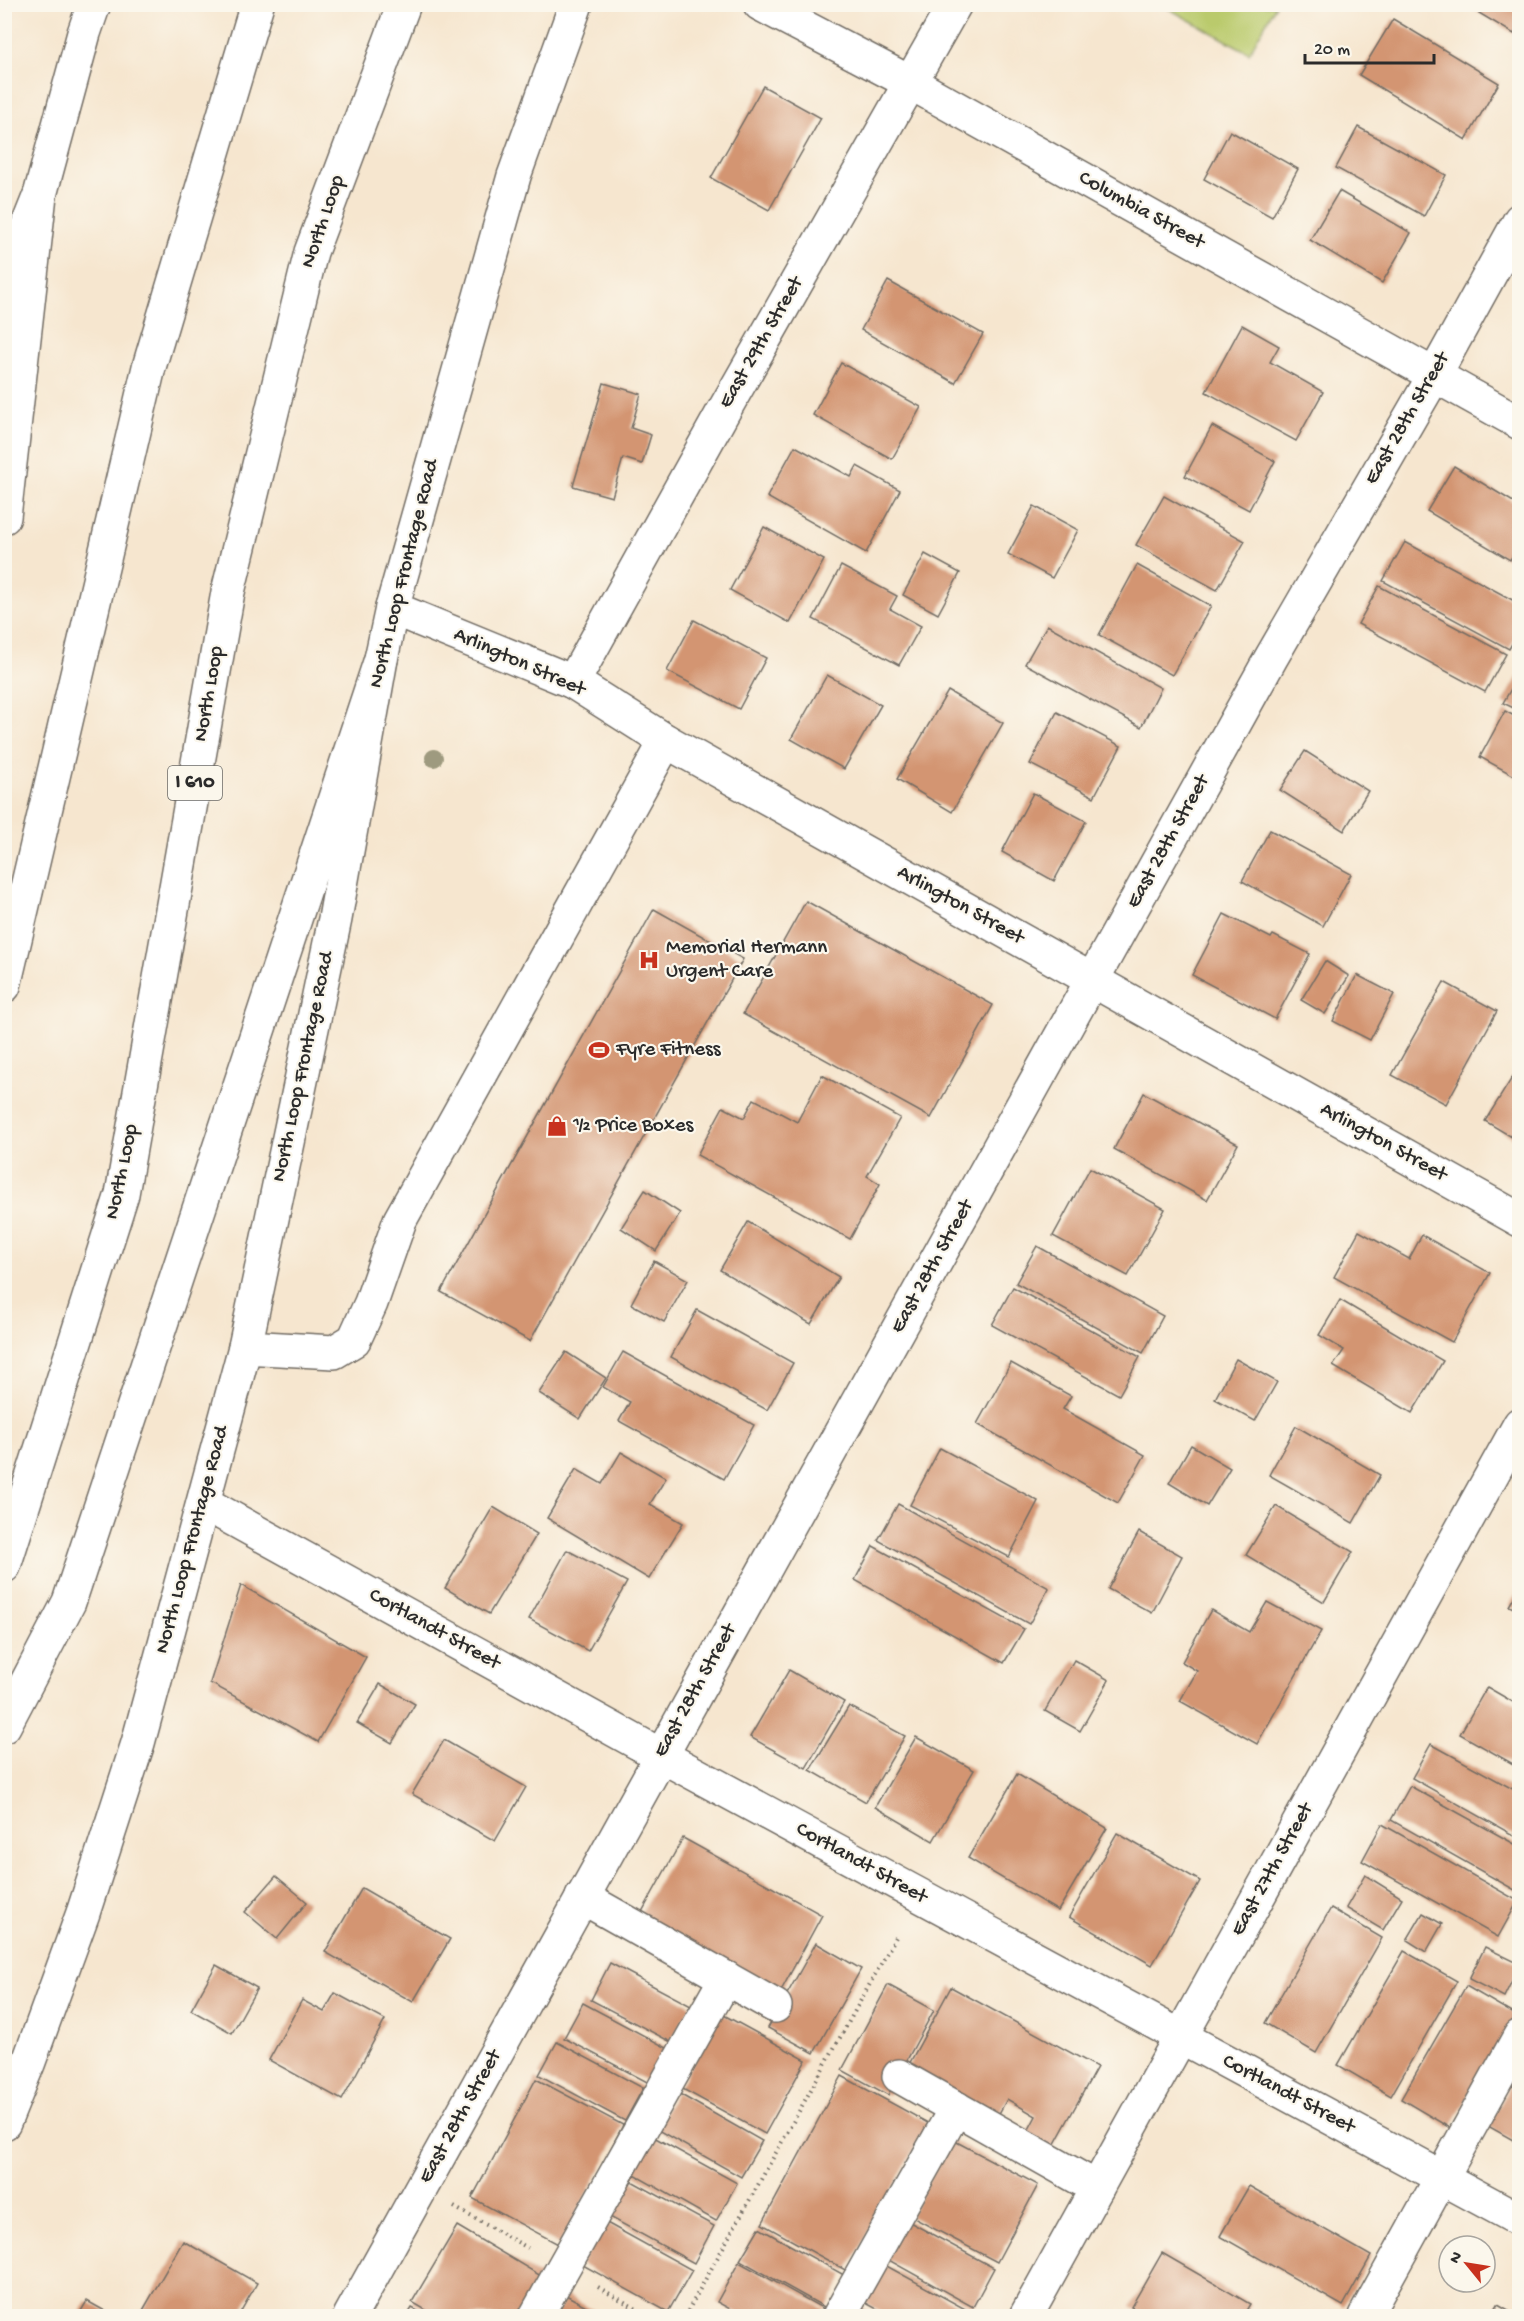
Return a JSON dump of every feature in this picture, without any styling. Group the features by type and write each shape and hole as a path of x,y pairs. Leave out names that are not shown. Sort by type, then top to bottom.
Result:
{"main road":[{"path":"4,285 40,195 94,4"},
{"path":"4,986 149,367 257,4"},
{"name":"North Loop","path":"4,1566 122,1194 228,592 311,252 404,4"},
{"name":"North Loop Frontage Road","path":"4,2123 84,1913 138,1743 204,1503 245,1347 335,919 392,608 514,176 576,4"},
{"name":"Columbia Street","path":"760,4 911,83 1520,423"},
{"name":"East 29th Street","path":"573,682 723,412 955,4"},
{"path":"4,517 40,195"},
{"name":"East 28th Street","path":"350,2316 1271,658 1434,376 1520,220"},
{"name":"Arlington Street","path":"392,608 573,682 666,741 1520,1220"},
{"path":"4,1726 69,1602 381,659"},
{"path":"245,1347 334,1352 354,1340 371,1303 400,1220 666,741"},
{"name":"East 27th Street","path":"1026,2316 1520,1424"},
{"name":"Cortlandt Street","path":"204,1503 660,1755 1520,2220"},
{"path":"582,1897 775,2006"},
{"path":"536,2316 726,1978"},
{"path":"1365,2316 1520,2036"},
{"path":"899,2076 1097,2187"},
{"path":"839,2316 956,2108"}],"path":[{"path":"685,2316 896,1937"}],"green space":[{"path":"1162,5 1276,5 1249,53"}],"building":[{"path":"1464,4 1520,4 1520,25 1514,34"},
{"path":"1393,19 1499,83 1466,140 1359,75"},
{"path":"763,86 821,118 769,210 711,178"},
{"path":"1358,127 1446,175 1424,216 1336,168"},
{"path":"1230,131 1298,169 1272,217 1204,179"},
{"path":"1339,191 1411,233 1382,283 1310,240"},
{"path":"888,281 983,334 955,383 861,330"},
{"path":"1242,325 1279,346 1270,362 1323,392 1296,441 1206,392"},
{"path":"841,363 921,407 892,459 813,415"},
{"path":"604,383 641,394 631,428 651,435 642,464 623,458 612,497 573,486"},
{"path":"1212,426 1275,461 1249,510 1185,476"},
{"path":"795,446 851,477 857,466 900,490 866,553 767,497"},
{"path":"1454,466 1520,506 1520,544 1510,560 1427,511"},
{"path":"1164,496 1245,541 1217,590 1136,545"},
{"path":"1034,506 1078,530 1052,578 1008,554"},
{"path":"764,527 824,560 790,623 730,590"},
{"path":"1405,542 1520,604 1520,630 1509,649 1383,581"},
{"path":"925,554 960,573 938,614 903,595"},
{"path":"1137,565 1211,606 1172,675 1099,635"},
{"path":"841,566 897,596 890,609 921,626 899,665 813,619"},
{"path":"1379,586 1506,654 1485,692 1358,624"},
{"path":"694,620 766,658 739,709 667,671"},
{"path":"1047,625 1161,688 1141,727 1025,664"},
{"path":"1520,673 1520,711 1503,703"},
{"path":"827,675 881,705 844,769 791,739"},
{"path":"948,691 1003,723 952,812 897,779"},
{"path":"1505,711 1520,719 1520,779 1480,757"},
{"path":"1057,712 1121,746 1094,797 1030,764"},
{"path":"1305,751 1368,791 1344,831 1280,790"},
{"path":"1033,793 1086,821 1054,881 1002,852"},
{"path":"1270,830 1351,874 1323,926 1242,881"},
{"path":"806,901 993,1005 931,1118 743,1014"},
{"path":"654,909 743,959 530,1341 441,1292"},
{"path":"1224,914 1271,938 1273,935 1310,954 1275,1019 1192,975"},
{"path":"1325,961 1349,976 1325,1014 1301,1000"},
{"path":"1357,975 1394,994 1370,1040 1333,1021"},
{"path":"1444,982 1497,1011 1446,1104 1392,1075"},
{"path":"1520,1065 1520,1142 1485,1121"},
{"path":"822,1075 900,1118 867,1176 880,1184 850,1239 697,1155 723,1107 744,1118 754,1099 797,1122"},
{"path":"1144,1093 1238,1144 1207,1200 1114,1149"},
{"path":"1090,1168 1165,1209 1128,1276 1053,1236"},
{"path":"645,1190 680,1213 656,1251 621,1228"},
{"path":"748,1222 839,1277 811,1324 720,1270"},
{"path":"1359,1231 1409,1259 1422,1235 1490,1273 1452,1342 1334,1277"},
{"path":"1037,1246 1163,1316 1143,1353 1016,1283"},
{"path":"654,1261 688,1280 664,1322 631,1304"},
{"path":"1013,1287 1140,1357 1119,1395 992,1325"},
{"path":"1340,1300 1443,1361 1412,1413 1333,1366 1344,1350 1319,1335"},
{"path":"697,1310 793,1363 767,1410 671,1357"},
{"path":"566,1352 606,1378 580,1419 539,1393"},
{"path":"623,1352 754,1425 724,1479 619,1421 630,1402 603,1387"},
{"path":"1236,1359 1277,1382 1255,1421 1215,1399"},
{"path":"1011,1363 1071,1396 1063,1409 1145,1455 1118,1503 977,1424"},
{"path":"1296,1426 1380,1475 1353,1523 1269,1475"},
{"path":"1191,1445 1230,1468 1207,1506 1169,1483"},
{"path":"940,1448 1038,1501 1009,1557 910,1505"},
{"path":"621,1452 666,1478 650,1504 683,1523 649,1579 547,1518 576,1469 602,1484"},
{"path":"898,1504 1049,1588 1029,1624 878,1540"},
{"path":"1276,1506 1353,1552 1324,1602 1246,1555"},
{"path":"493,1507 537,1534 489,1614 445,1588"},
{"path":"1139,1532 1182,1556 1152,1613 1108,1589"},
{"path":"873,1546 1024,1629 1004,1663 855,1580"},
{"path":"567,1550 627,1582 588,1651 529,1619"},
{"path":"241,1585 366,1657 318,1742 210,1683"},
{"path":"1520,1587 1520,1611 1509,1606"},
{"path":"1267,1602 1321,1631 1257,1744 1180,1701 1197,1671 1182,1662 1211,1610 1249,1632"},
{"path":"1074,1660 1109,1680 1080,1731 1045,1711"},
{"path":"789,1670 844,1702 806,1768 750,1737"},
{"path":"380,1684 415,1704 392,1743 357,1723"},
{"path":"1487,1687 1520,1706 1520,1768 1460,1734"},
{"path":"849,1706 905,1736 866,1802 810,1770"},
{"path":"916,1737 974,1770 933,1841 875,1807"},
{"path":"444,1740 526,1787 495,1841 412,1794"},
{"path":"1431,1744 1520,1793 1520,1839 1412,1778"},
{"path":"1017,1774 1107,1828 1058,1911 968,1858"},
{"path":"1410,1786 1520,1847 1520,1893 1391,1820"},
{"path":"1382,1824 1518,1901 1498,1937 1362,1861"},
{"path":"1117,1833 1200,1881 1152,1965 1069,1917"},
{"path":"683,1838 822,1915 777,1998 637,1921"},
{"path":"1365,1875 1402,1898 1383,1930 1346,1908"},
{"path":"276,1876 307,1902 277,1939 245,1912"},
{"path":"362,1888 450,1939 413,2002 325,1952"},
{"path":"1331,1908 1382,1938 1316,2053 1265,2023"},
{"path":"1423,1913 1442,1924 1426,1952 1407,1940"},
{"path":"816,1943 861,1969 814,2053 768,2028"},
{"path":"1485,1947 1520,1964 1504,1997 1469,1979"},
{"path":"1404,1951 1457,1981 1391,2096 1338,2065"},
{"path":"610,1963 691,2006 671,2042 591,2000"},
{"path":"216,1965 257,1988 232,2033 191,2010"},
{"path":"888,1985 934,2010 888,2095 842,2070"},
{"path":"1466,1986 1516,2015 1450,2128 1401,2099"},
{"path":"951,1987 1097,2067 1052,2149 1026,2135 1036,2116 1007,2099 996,2119 907,2068"},
{"path":"335,1993 385,2020 342,2100 269,2060 302,2000 324,2012"},
{"path":"583,2003 667,2048 649,2083 564,2038"},
{"path":"720,2013 806,2060 765,2134 679,2087"},
{"path":"557,2042 643,2088 625,2121 539,2075"},
{"path":"842,2076 928,2123 847,2271 762,2224"},
{"path":"536,2079 623,2125 560,2245 472,2198"},
{"path":"1511,2085 1520,2090 1520,2144 1488,2126"},
{"path":"676,2092 762,2141 741,2177 656,2129"},
{"path":"652,2136 737,2183 716,2221 631,2173"},
{"path":"951,2139 1038,2185 997,2262 910,2216"},
{"path":"628,2179 714,2226 694,2263 608,2216"},
{"path":"1249,2186 1371,2256 1343,2306 1220,2236"},
{"path":"906,2220 994,2268 973,2307 885,2258"},
{"path":"605,2222 692,2270 668,2312 581,2264"},
{"path":"457,2226 541,2276 518,2316 436,2316 412,2302"},
{"path":"759,2228 844,2275 826,2308 740,2260"},
{"path":"183,2241 257,2283 241,2311 251,2316 150,2316 142,2312"},
{"path":"1162,2253 1250,2304 1243,2316 1148,2316 1131,2307"},
{"path":"739,2262 824,2309 820,2316 743,2316 717,2302"},
{"path":"883,2264 967,2310 963,2316 890,2316 862,2301"},
{"path":"566,2295 604,2316 555,2316"},
{"path":"87,2301 114,2316 78,2316"},
{"path":"1498,2304 1519,2316 1491,2316"},
{"path":"858,2306 877,2316 852,2316"},
{"path":"412,2308 427,2316 407,2316"}],"place":[{"name":"Memorial Hermann Urgent Care","path":"649,960"},
{"name":"Fyre Fitness","path":"599,1050"},
{"name":"½ Price Boxes","path":"557,1126"}]}
